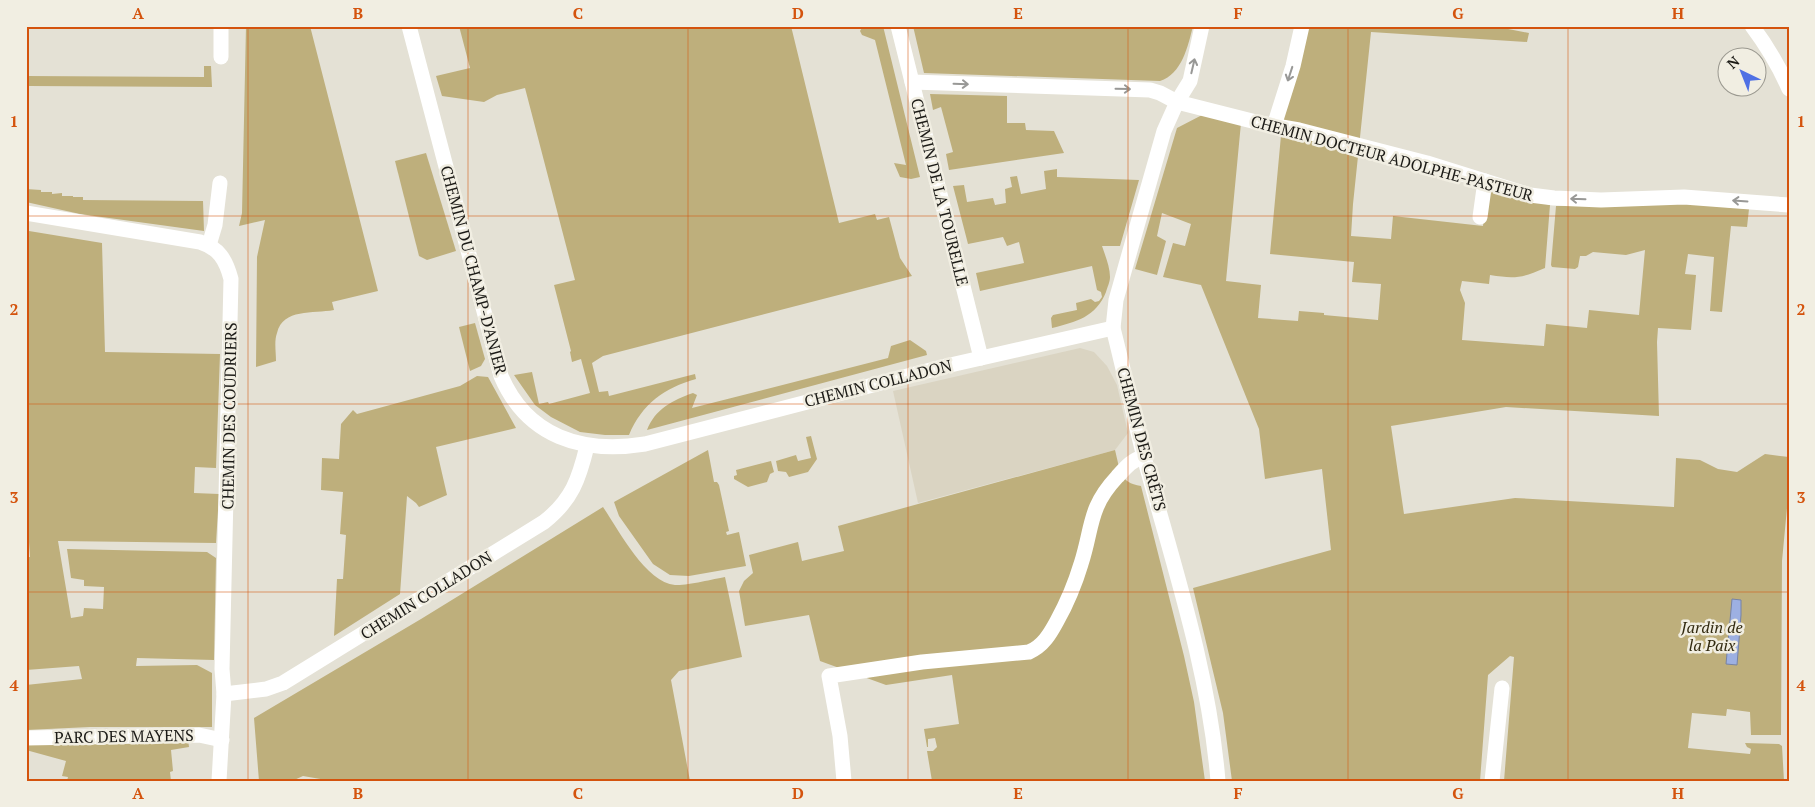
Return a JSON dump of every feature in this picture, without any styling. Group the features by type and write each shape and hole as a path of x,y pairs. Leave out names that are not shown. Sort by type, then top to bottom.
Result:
{"street":[{"path":"220,26 221,57"},
{"name":"CHEMIN DU CHAMP-D'ANIER","path":"409,26 501,376 517,403 537,423 568,441 587,446 623,448 645,444"},
{"name":"CHEMIN DE LA TOURELLE","path":"898,26 981,358"},
{"name":"CHEMIN DES CRÊTS","path":"1202,26 1190,81 1177,102 1164,131 1150,177 1116,300 1113,328 1144,456 1178,577 1204,684 1216,754 1218,781"},
{"path":"1274,126 1293,66 1302,26"},
{"path":"1752,26 1767,45 1787,81"},
{"name":"CHEMIN DOCTEUR ADOLPHE-PASTEUR","path":"912,82 1144,90 1160,93 1177,102 1274,126 1299,130 1427,163 1530,195 1601,200 1684,197 1789,205"},
{"path":"1480,217 1485,181"},
{"path":"26,213 209,245 216,225 220,183"},
{"name":"CHEMIN DES COUDRIERS","path":"209,245 224,259 231,279 222,669 224,694 219,781"},
{"name":"CHEMIN COLLADON","path":"645,444 929,370 1113,328"},
{"name":"CHEMIN COLLADON","path":"224,694 266,689 284,683 544,522 564,504 574,490 587,446"},
{"path":"844,781 840,736 829,676 922,662 1030,652 1038,648 1046,640 1068,602 1083,560 1092,518 1098,501 1110,484 1132,460 1144,456"},
{"path":"1492,781 1502,688"},
{"name":"PARC DES MAYENS","path":"26,738 199,734 222,740"}],"shaded area":[{"path":"1080,348 1094,352 1107,366 1117,385 1128,433 1115,450 918,503 893,391"}],"green space":[{"path":"246,26 310,26 378,291 332,302 334,310 300,314 285,319 280,325 276,336 276,361 256,367 257,257 265,220 239,226 242,213"},
{"path":"459,26 791,26 839,223 875,214 877,220 889,217 900,258 912,276 603,356 592,363 599,392 608,391 609,396 695,374 696,379 664,392 647,406 640,414 629,435 580,432 551,417 535,405 514,375 532,372 539,404 548,402 549,404 590,393 581,359 572,362 571,351 554,285 575,280 525,88 497,95 484,102 442,96 436,76 470,68"},
{"path":"863,26 883,26 920,177 911,179 900,177 894,163 906,165 875,40 862,35 860,31"},
{"path":"913,26 1193,26 1179,66 1168,77 1160,81 924,73"},
{"name":"Jardin de la Paix","path":"1307,26 1493,26 1529,33 1527,42 1371,32 1351,236 1391,239 1393,216 1483,226 1486,195 1492,189 1550,205 1545,268 1518,277 1490,275 1489,284 1462,281 1460,290 1465,303 1462,340 1544,346 1546,324 1587,328 1589,310 1639,315 1645,250 1626,255 1593,252 1586,256 1580,256 1578,267 1575,269 1552,267 1556,206 1679,203 1749,209 1747,227 1731,226 1722,312 1710,311 1714,257 1688,254 1685,274 1696,275 1691,330 1658,328 1659,416 1506,407 1391,426 1404,514 1515,498 1674,507 1676,458 1700,460 1718,469 1737,472 1765,454 1789,457 1789,487 1782,561 1781,735 1751,735 1750,712 1727,709 1726,716 1692,713 1688,748 1750,754 1751,749 1745,743 1779,744 1782,746 1784,781 1504,781 1514,657 1510,656 1488,675 1480,781 1232,781 1223,713 1193,588 1331,550 1322,469 1265,479 1259,429 1201,285 1163,277 1173,243 1185,246 1191,224 1162,213 1157,236 1166,241 1157,275 1135,269 1177,128 1204,114 1241,123 1226,281 1261,285 1258,318 1298,321 1299,311 1378,320 1381,284 1352,282 1354,262 1270,254 1283,114"},
{"path":"204,66 211,66 212,87 29,86 28,92 26,92 26,76 204,77"},
{"path":"930,94 1007,96 1007,123 1025,123 1026,130 1054,131 1064,153 949,170 946,154 953,152 941,107 933,110"},
{"path":"426,153 456,251 427,260 419,256 395,161"},
{"path":"1057,169 1057,177 1139,180 1120,246 1102,246 1110,277 1102,300 1091,313 1077,321 1052,328 1051,318 1053,315 1077,310 1076,303 1091,299 1095,302 1099,301 1102,297 1101,292 1097,290 1092,266 980,291 976,273 1024,263 1019,242 1007,246 1003,237 968,244 953,186 964,185 967,202 993,198 995,205 1006,203 1005,189 1012,187 1010,177 1017,176 1021,194 1046,189 1044,171"},
{"path":"26,189 52,192 52,194 62,193 62,196 83,197 83,200 203,201 204,231 80,214 26,202"},
{"path":"26,232 102,243 105,352 220,354 216,468 195,467 194,493 219,494 216,543 58,541 71,618 83,616 84,608 103,609 104,587 84,586 84,580 71,578 67,549 207,552 216,558 214,660 137,658 136,666 197,665 212,673 212,727 90,727 26,730 26,685 82,679 79,666 26,670 26,557 30,557 29,542 26,542"},
{"path":"475,323 485,359 481,366 470,371 459,327"},
{"path":"910,340 926,351 927,355 647,430 655,416 666,406 693,393 697,395 692,408 888,358 891,346"},
{"path":"477,376 488,377 516,428 436,447 447,495 419,507 407,496 400,594 334,636 337,579 343,579 346,535 340,534 343,492 321,490 322,458 339,459 341,424 353,410 357,414 460,386"},
{"path":"811,436 817,459 808,472 789,477 786,472 778,471 776,461 796,455 798,461 811,458 806,437"},
{"path":"708,450 714,482 717,482 719,485 729,531 726,532 727,535 739,532 746,566 689,576 670,575 653,564 619,516 614,502"},
{"path":"1115,450 1124,478 1128,482 1141,486 1194,702 1205,781 932,781 927,751 933,751 937,747 935,738 928,739 927,747 924,729 959,724 952,675 886,685 820,661 809,615 745,626 739,591 744,581 753,573 749,555 798,542 802,561 844,551 838,526"},
{"path":"771,461 774,472 770,474 767,482 748,487 734,479 734,476 737,475 736,470"},
{"path":"603,507 634,554 643,565 664,582 680,585 725,577 742,657 679,671 671,680 690,781 332,781 303,776 292,781 259,781 254,718 421,619"},
{"path":"188,739 189,747 171,750 173,771 170,772 171,781 67,781 68,777 62,776 66,761 26,750 26,744"}],"water":[{"path":"1732,599 1741,600 1737,665 1726,664"}]}
